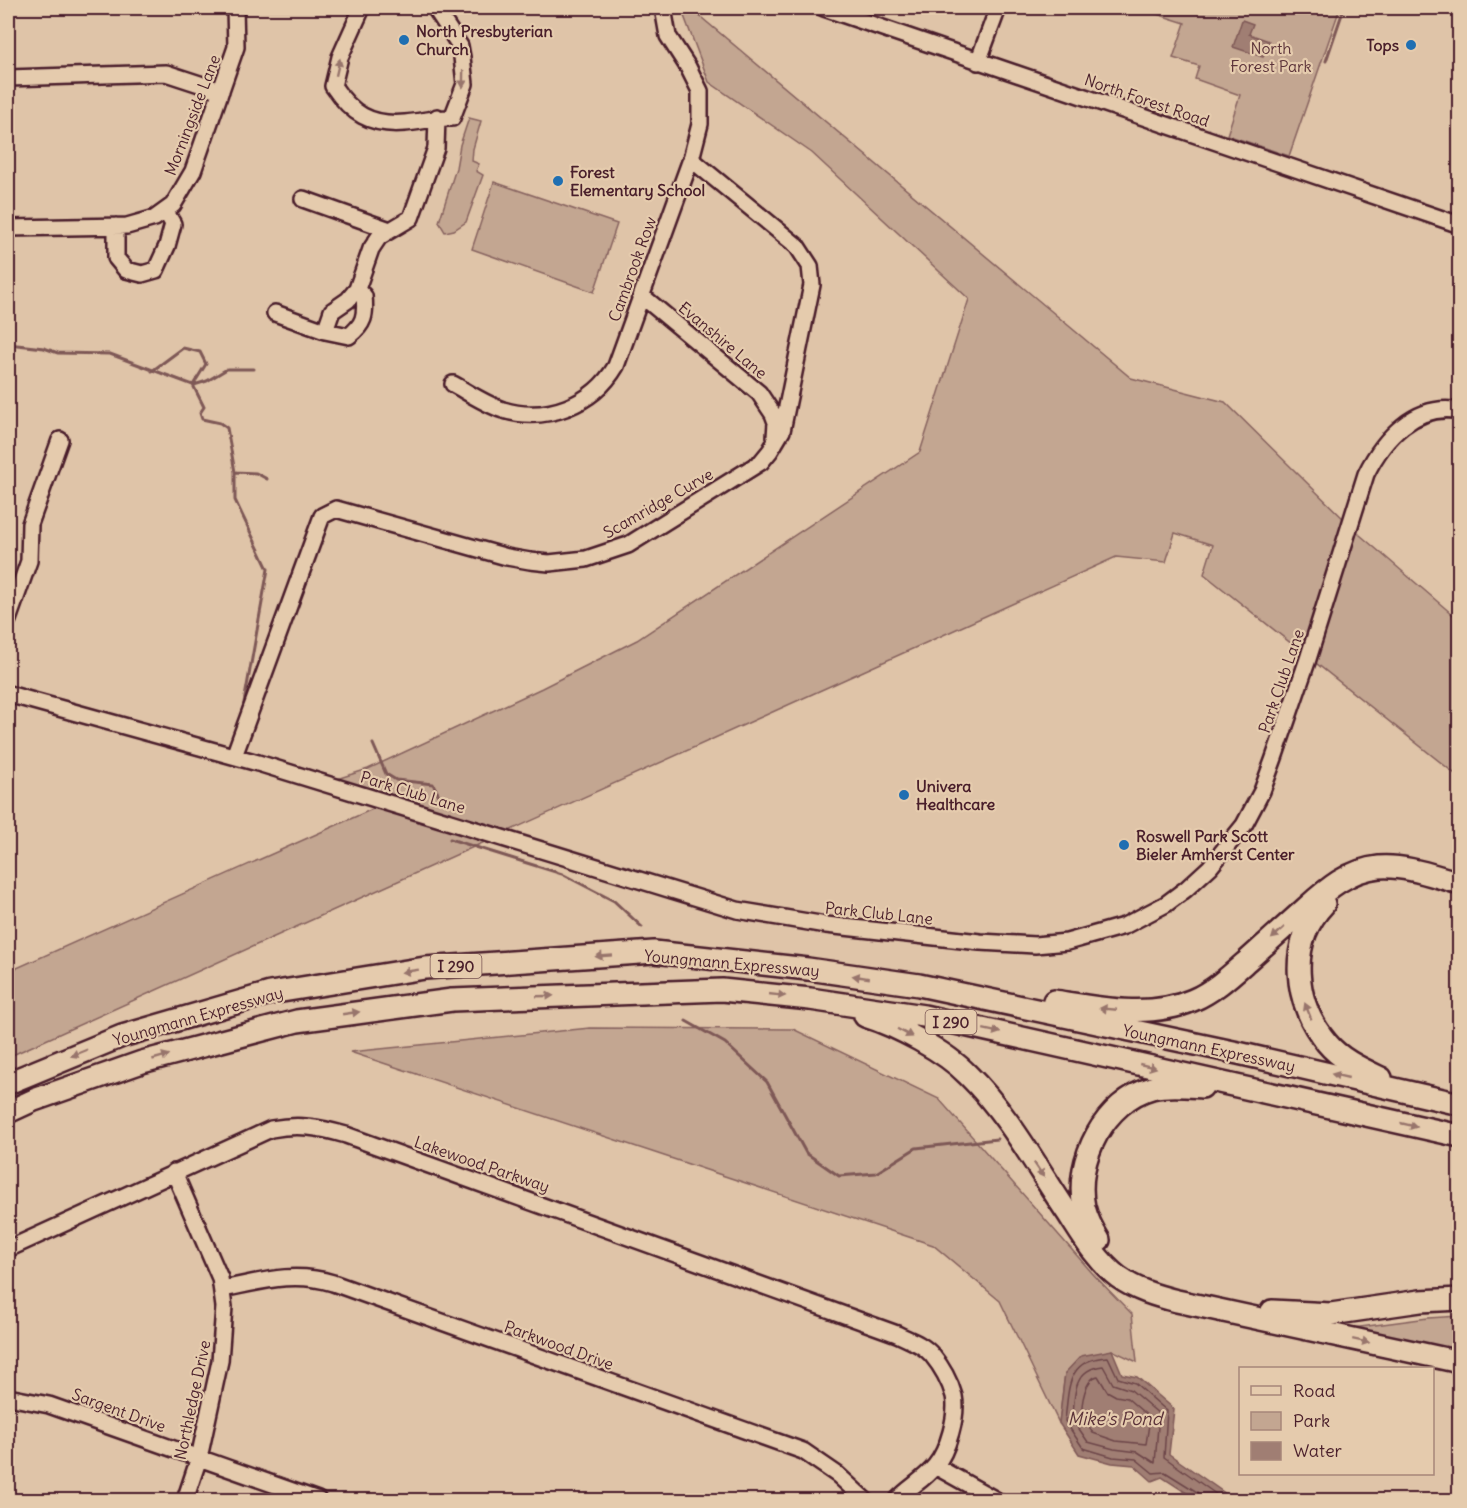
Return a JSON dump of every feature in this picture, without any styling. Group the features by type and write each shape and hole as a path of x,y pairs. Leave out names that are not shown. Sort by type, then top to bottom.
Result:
{"highway":[{"path":"919,986 993,992 1103,1009 1132,1010 1174,1007 1193,1001 1221,984 1327,890 1347,876 1364,869 1381,867 1415,871 1460,882"},
{"path":"1417,1094 1342,1057 1328,1044 1312,1023 1302,993 1298,967 1303,942 1307,928 1323,906 1345,887 1361,879 1377,874 1396,873 1460,889"},
{"name":"Youngmann Expressway","path":"8,1083 122,1036 270,993 425,968 654,952 808,969 919,986 1238,1053 1460,1104"},
{"name":"Youngmann Expressway","path":"8,1112 34,1100 142,1062 297,1021 452,1000 722,990 810,999 924,1016 1460,1136"},
{"path":"810,999 876,1019 898,1029 951,1060 967,1073 1001,1113 1092,1249 1117,1276 1133,1286 1157,1296 1460,1362"},
{"path":"1250,1089 1188,1086 1153,1088 1125,1102 1105,1122 1087,1158 1082,1189 1088,1221 1098,1239 1122,1266 1141,1279 1161,1288 1276,1312 1331,1314 1420,1301 1460,1299"},
{"path":"1263,1320 1301,1323 1345,1322 1442,1307 1460,1308"}],"street":[{"name":"Morningside Lane","path":"166,212 193,171 221,92 236,47 235,8"},
{"path":"362,8 340,57 333,86 345,103 361,117 384,123 404,123 437,117 452,118 465,84 460,45 435,8"},
{"name":"Cambrook Row","path":"453,384 498,408 520,413 550,413 576,404 610,377 691,159 700,124 700,91 668,36 663,8"},
{"name":"North Forest Road","path":"824,8 1460,225"},
{"path":"978,62 998,8"},
{"path":"8,78 166,73 221,92"},
{"path":"325,331 332,311 348,300 357,289 371,249 379,237 411,218 436,148 437,117"},
{"name":"Scamridge Curve","path":"234,756 322,516 336,509 507,557 540,562 586,559 628,545 761,462 770,452 782,431 792,386 812,285 810,266 797,246 691,159"},
{"path":"303,199 390,230"},
{"path":"8,228 116,226 140,223 166,212 172,224 167,246 156,270 142,274 126,270 116,258 116,226"},
{"path":"275,313 325,331 349,336 360,327 365,308 364,296 357,289"},
{"name":"Evanshire Lane","path":"642,296 759,393 776,422 770,452"},
{"path":"759,393 770,398 781,398 792,386"},
{"name":"Park Club Lane","path":"8,694 234,756 730,908 770,917 1016,945 1056,943 1091,937 1141,918 1186,889 1210,867 1244,825 1269,773 1308,659 1366,474 1374,458 1395,432 1418,416 1443,410 1460,411"},
{"path":"8,620 29,561 30,524 60,440"},
{"name":"Lakewood Parkway","path":"8,1249 271,1129 290,1126 322,1129 558,1210 743,1280 897,1334 921,1345 932,1354 954,1398 954,1414 945,1452 935,1466"},
{"name":"Northledge Drive","path":"174,1172 211,1253 223,1289 223,1341 199,1458 185,1500"},
{"name":"Parkwood Drive","path":"223,1289 289,1277 303,1277 333,1283 802,1451 838,1475 865,1500"},
{"name":"Sargent Drive","path":"8,1397 49,1405 318,1500"},
{"path":"897,1500 935,1466 996,1500"}],"green space":[{"path":"681,8 690,8 1131,378 1225,402 1360,535 1459,620 1459,777 1204,574 1213,545 1175,533 1166,562 1116,557 8,1057 8,972 386,803 324,783 368,769 542,688 637,640 920,452 969,299 812,153 709,82"},
{"name":"North Forest Park","path":"1138,8 1340,8 1289,156 1227,135 1240,95 1195,79 1199,66 1173,58 1185,23"},
{"path":"469,118 481,121 472,161 479,164 476,171 483,175 466,222 454,230 445,232 439,222"},
{"path":"494,182 617,224 594,292 472,249"},
{"path":"590,1028 793,1029 939,1099 1094,1275 1132,1314 1137,1362 1112,1350 1065,1373 1059,1423 1000,1301 933,1245 350,1052"},
{"path":"1459,1316 1459,1359 1345,1329 1428,1318"}],"water":[{"path":"1242,20 1253,24 1249,34 1269,41 1263,57 1233,47"},
{"name":"Mike's Pond","path":"1112,1350 1122,1374 1137,1377 1174,1409 1169,1454 1226,1494 1229,1500 1194,1500 1193,1497 1162,1477 1152,1481 1134,1465 1112,1463 1079,1454 1059,1423 1065,1373 1081,1356"}],"waterway":[{"path":"1326,61 1344,8"},
{"path":"8,344 44,348 58,353 110,354 193,385 204,407 200,413 202,419 220,423 227,428 235,472 235,500 268,569 242,714"},
{"path":"152,371 183,348 200,352 206,364 193,385"},
{"path":"194,385 207,381 227,369 254,369"},
{"path":"235,472 256,473 267,479"},
{"path":"373,744 386,774 396,780 433,784 443,803"},
{"path":"450,839 562,874 614,901 642,927"},
{"path":"686,1021 725,1043 767,1082 806,1153 839,1176 876,1173 916,1148 997,1139"}],"place":[{"name":"North Presbyterian Church","path":"404,40"},
{"name":"Tops","path":"1411,45"},
{"name":"Forest Elementary School","path":"558,181"},
{"name":"Univera Healthcare","path":"904,795"},
{"name":"Roswell Park Scott Bieler Amherst Center","path":"1124,845"}]}
